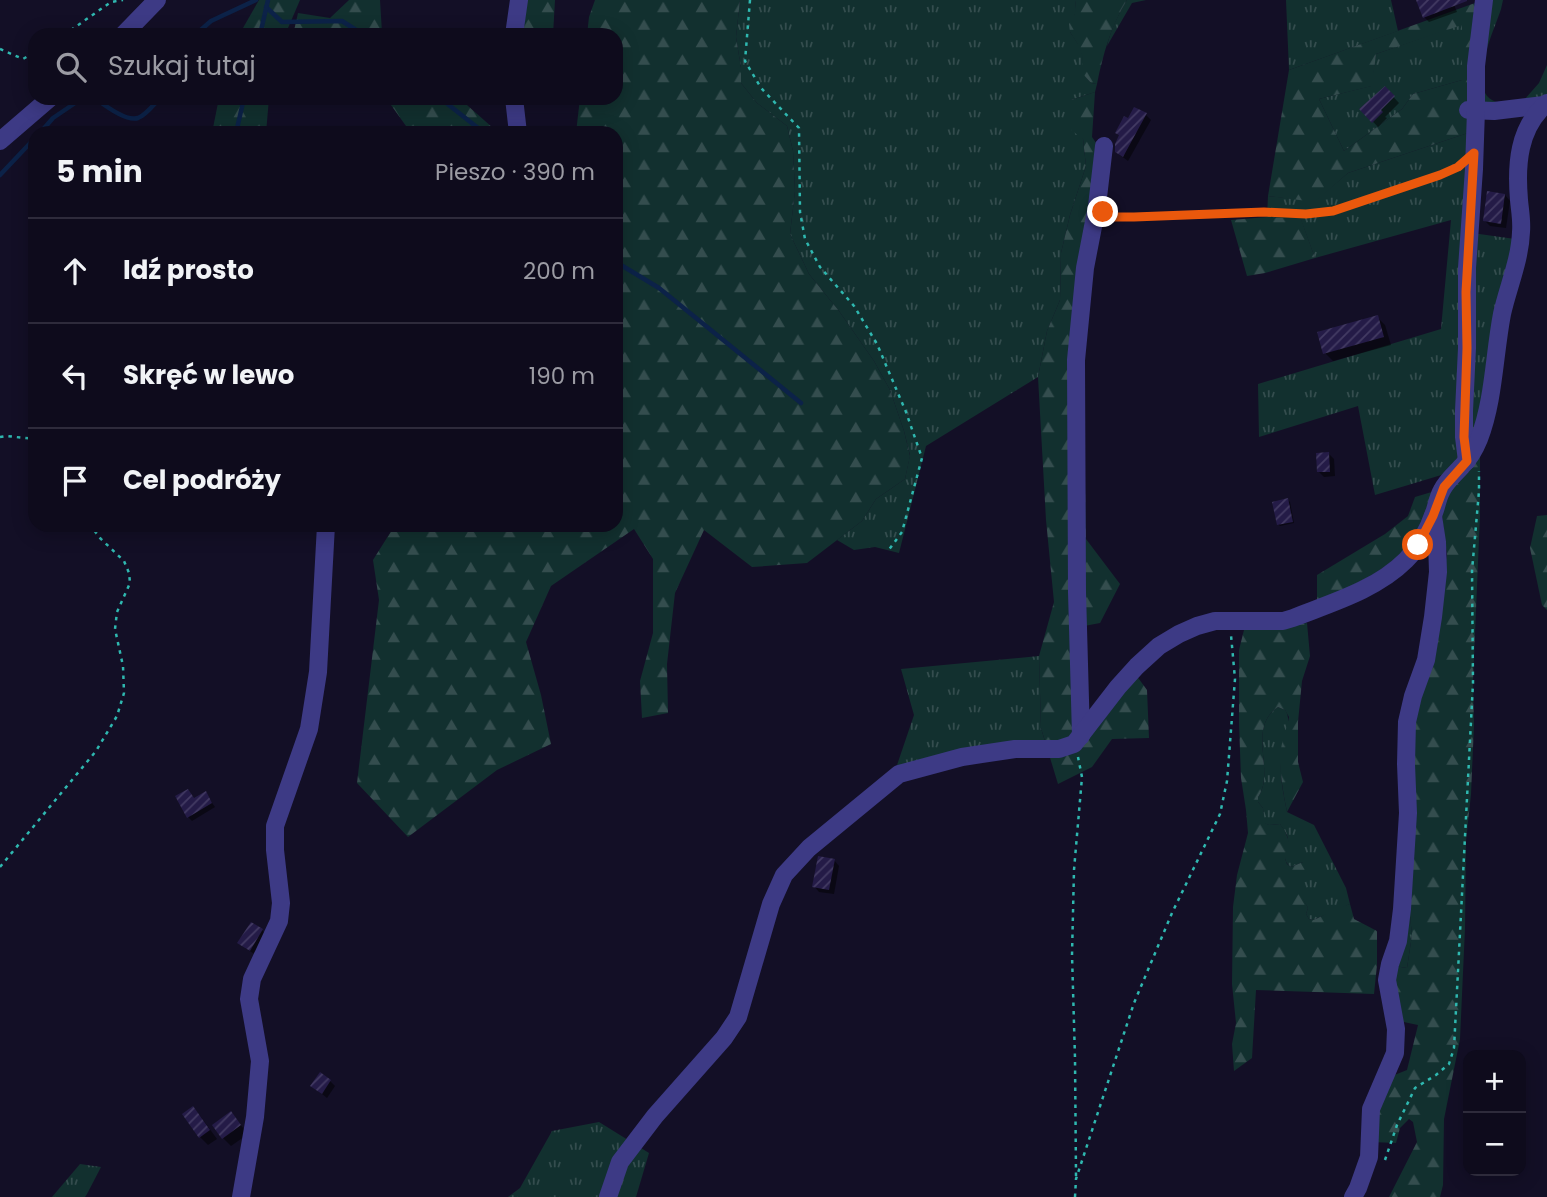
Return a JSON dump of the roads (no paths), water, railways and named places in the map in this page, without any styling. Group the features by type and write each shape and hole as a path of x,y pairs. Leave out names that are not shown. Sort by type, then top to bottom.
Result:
{"street":[{"path":"130,28 157,0"},
{"path":"515,28 519,0"},
{"path":"1473,463 1464,424 1466,292 1474,153 1472,110 1485,0"},
{"path":"1472,110 1518,109 1545,104"},
{"path":"608,1197 620,1162 655,1115 724,1038 738,1017 771,904 784,875 809,848 899,774 962,757 1016,749 1059,750 1078,740 1137,666 1159,646 1179,634 1215,621 1283,621 1293,618 1369,586 1406,560 1422,538 1446,483 1473,463 1488,409 1497,338 1519,248 1521,232 1518,170 1521,144 1527,127 1545,104"},
{"path":"0,141 42,105"},
{"path":"515,105 518,126"},
{"path":"1078,740 1076,360 1085,268 1097,206 1104,146"},
{"path":"1353,1197 1369,1157 1371,1109 1395,1053 1396,1029 1387,980 1398,941 1402,909 1408,813 1407,722 1426,660 1433,617 1437,542 1433,516"},
{"path":"242,1197 255,1116 260,1061 249,999 253,979 279,921 281,903 275,826 309,729 318,672 326,532"}],"waterway":[{"path":"203,28 211,21 256,0"},
{"path":"262,28 268,0"},
{"path":"266,7 282,22 342,21 353,28"},
{"path":"46,126 72,105"},
{"path":"105,105 133,119 144,114 153,105"},
{"path":"238,126 242,105"},
{"path":"449,105 475,126"},
{"path":"0,175 28,145"},
{"path":"623,266 659,288 801,403"}]}
